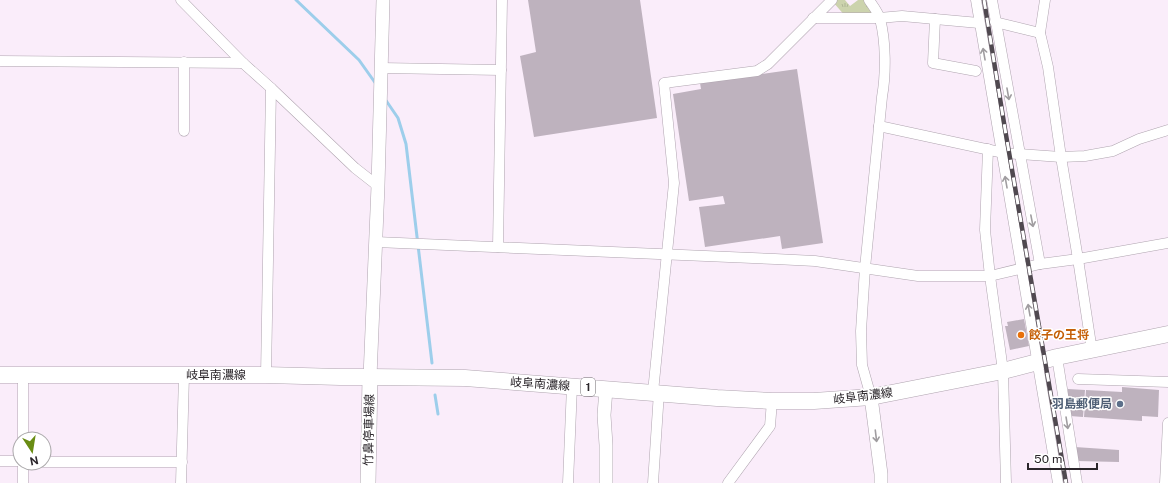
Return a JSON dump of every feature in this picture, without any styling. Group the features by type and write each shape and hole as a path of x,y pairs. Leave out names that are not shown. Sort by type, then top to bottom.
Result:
{"main road":[{"name":"岐阜南濃線","path":"0,375 266,375 465,378 717,398 772,401 814,401 871,397 1003,371 1057,357 1092,351 1168,334"},
{"name":"竹鼻停車場線","path":"368,483 370,377"}],"street":[{"path":"181,0 243,63 355,168 378,186"},
{"path":"370,377 378,186 382,0"},
{"path":"498,247 502,0"},
{"path":"653,483 656,392 674,182 664,83 757,71 768,64 832,0"},
{"path":"869,0 879,18 883,38 884,83 865,268 861,330 862,366 871,397 881,474 880,483"},
{"path":"976,0 1058,483"},
{"path":"992,0 1040,264"},
{"path":"1045,0 1040,33 1048,67 1092,351"},
{"path":"813,18 879,18 902,16 979,23"},
{"path":"935,19 933,63 976,71"},
{"path":"995,22 1040,33"},
{"path":"0,61 243,63"},
{"path":"184,62 184,131"},
{"path":"381,69 501,70"},
{"path":"266,375 271,88"},
{"path":"879,126 1001,152 1061,157 1085,156 1112,151 1139,139 1168,130"},
{"path":"988,149 984,230 1003,371 1006,483"},
{"path":"376,242 816,261 918,276 990,276 1040,264 1078,260 1168,243"},
{"path":"1057,357 1077,483"},
{"path":"23,375 23,431"},
{"path":"181,483 184,375"},
{"path":"1078,379 1168,382"},
{"path":"568,483 572,386"},
{"path":"606,389 604,415 606,483"},
{"path":"728,483 770,426 772,401"},
{"path":"1165,483 1168,423"},
{"path":"0,461 12,461"},
{"path":"52,462 182,462"},
{"path":"23,471 23,483"}],"green space":[{"path":"835,0 845,0 850,6 858,0 866,0 876,17 846,17 833,2"}],"building":[{"path":"528,0 640,0 657,118 534,137 520,56 536,52"},
{"path":"797,69 823,243 782,249 780,236 705,247 699,207 725,204 723,196 689,201 673,94 701,89 700,83"},
{"path":"1024,319 1029,346 1010,350 1005,326 1008,326 1007,322"},
{"path":"1122,387 1159,390 1158,417 1142,416 1142,421 1084,417 1086,390 1122,392"},
{"path":"1068,389 1085,390 1083,417 1070,416 1071,402 1067,402"},
{"path":"1075,447 1119,450 1119,462 1076,461"}],"waterway":[{"path":"296,0 359,60 376,84"},
{"path":"385,99 398,118 406,144 432,363"},
{"path":"435,395 438,414"}],"railway":[{"path":"984,0 1066,483"}],"place":[{"name":"餃子の王将","path":"1021,335"},
{"name":"羽島郵便局","path":"1120,404"}]}
